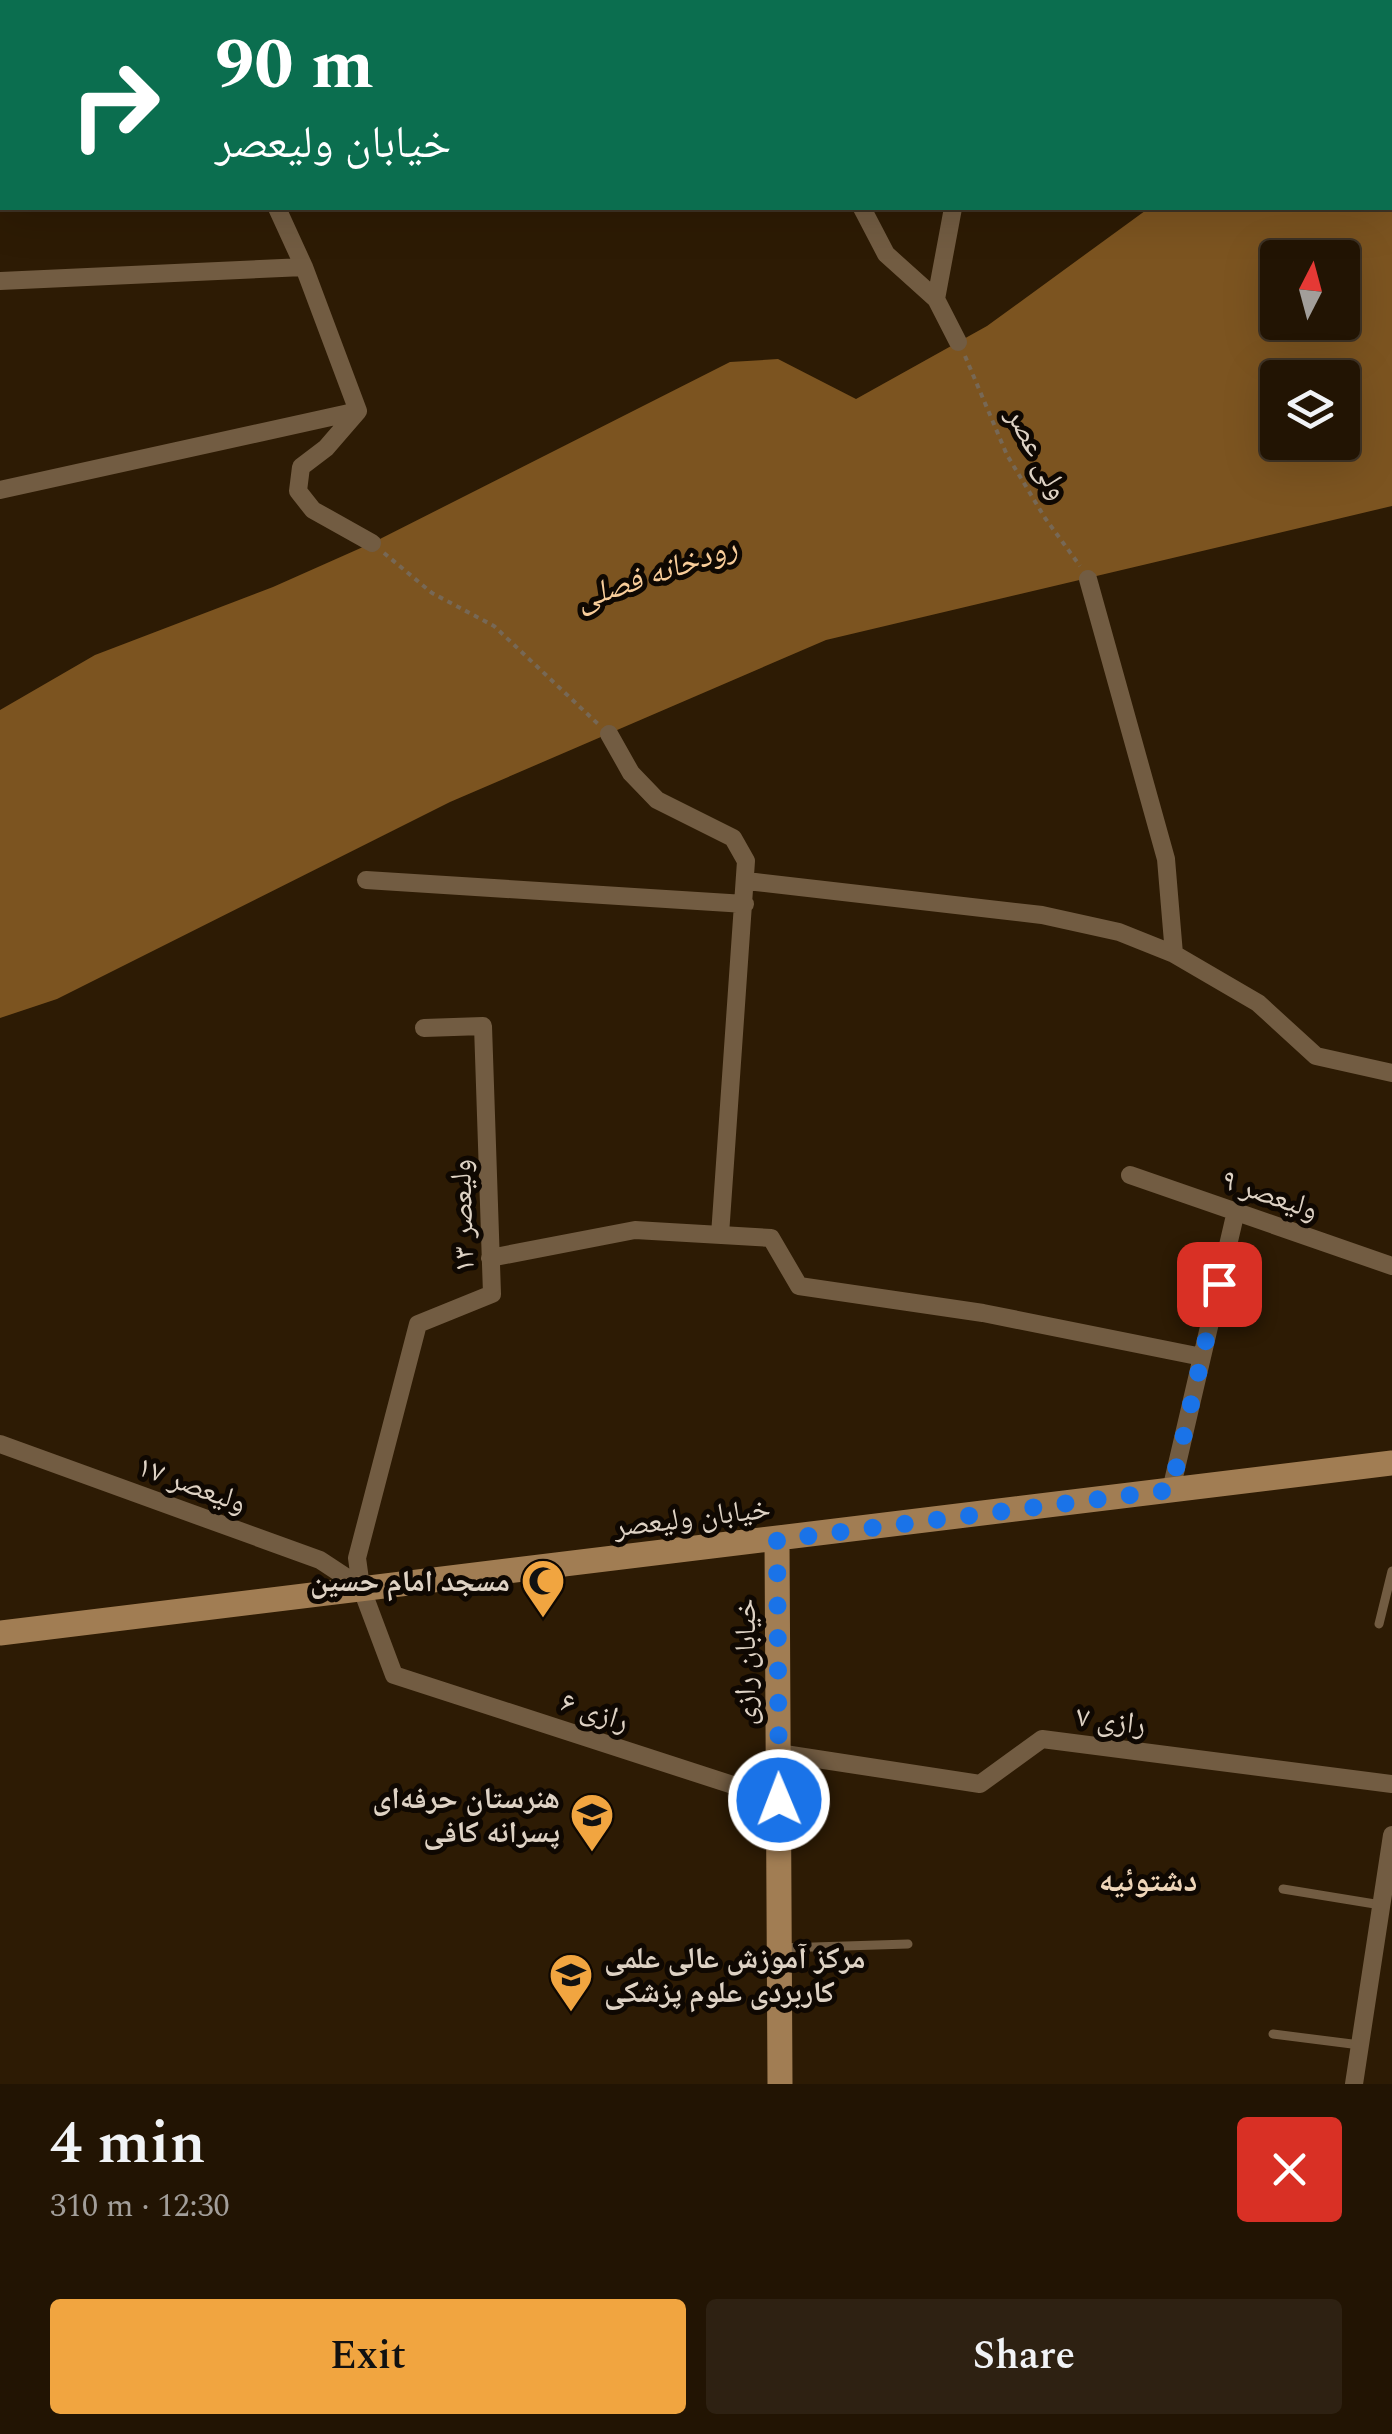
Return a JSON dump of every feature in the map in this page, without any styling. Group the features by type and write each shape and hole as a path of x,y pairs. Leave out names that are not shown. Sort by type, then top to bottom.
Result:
{"main road":[{"name":"خیابان ولیعصر","path":"0,1633 1392,1463"},
{"name":"خیابان رازی","path":"777,1540 780,2084"}],"street":[{"path":"278,210 304,267 358,411"},
{"path":"863,210 886,254 936,299 958,342"},
{"path":"936,299 953,210"},
{"path":"0,281 304,267"},
{"path":"0,490 358,411"},
{"path":"358,411 326,448 302,467 298,491 313,510 372,543"},
{"path":"1088,579 1166,859 1174,954"},
{"path":"609,734 631,773 657,800 733,838 746,861 720,1235"},
{"path":"366,880 745,904"},
{"path":"747,881 1042,915 1119,932 1174,954 1258,1004 1316,1056 1392,1072"},
{"name":"ولیعصر ۱۳","path":"361,1587 357,1558 418,1324 492,1294 483,1026 424,1028"},
{"name":"ولیعصر ۹","path":"1130,1174 1392,1266"},
{"path":"1171,1490 1236,1212"},
{"path":"490,1258 635,1230 770,1238 799,1286 984,1313 1202,1357"},
{"name":"ولیعصر ۱۷","path":"0,1444 320,1560 361,1587"},
{"name":"رازی ۶","path":"361,1587 394,1675 779,1800"},
{"name":"رازی ۷","path":"778,1752 980,1784 1042,1739 1392,1784"},
{"path":"1354,2084 1392,1834"}],"lane":[{"path":"1379,1624 1392,1570"},
{"path":"1283,1888 1381,1905"},
{"path":"780,1948 908,1944"},
{"path":"1273,2034 1360,2045"}],"path":[{"name":"ولی عصر","path":"958,342 1007,455 1088,579"},
{"path":"372,543 432,593 494,626 609,734"}],"water":[{"name":"رودخانه فصلی","path":"1146,210 1392,210 1392,506 826,640 450,802 57,999 0,1018 0,710 95,655 273,587 372,543 730,362 778,359 856,399 987,326"}],"place":[{"name":"مسجد امام حسین","path":"543,1619"},
{"name":"هنرستان حرفه‌ای پسرانه کافی","path":"592,1853"},
{"name":"مرکز آموزش عالی علمی کاربردی علوم پزشکی","path":"571,2013"}],"district":[{"name":"دشتوئیه","path":"1148,1880"}],"route":[{"path":"779,1800 777,1540 1171,1490 1219,1284"}]}
